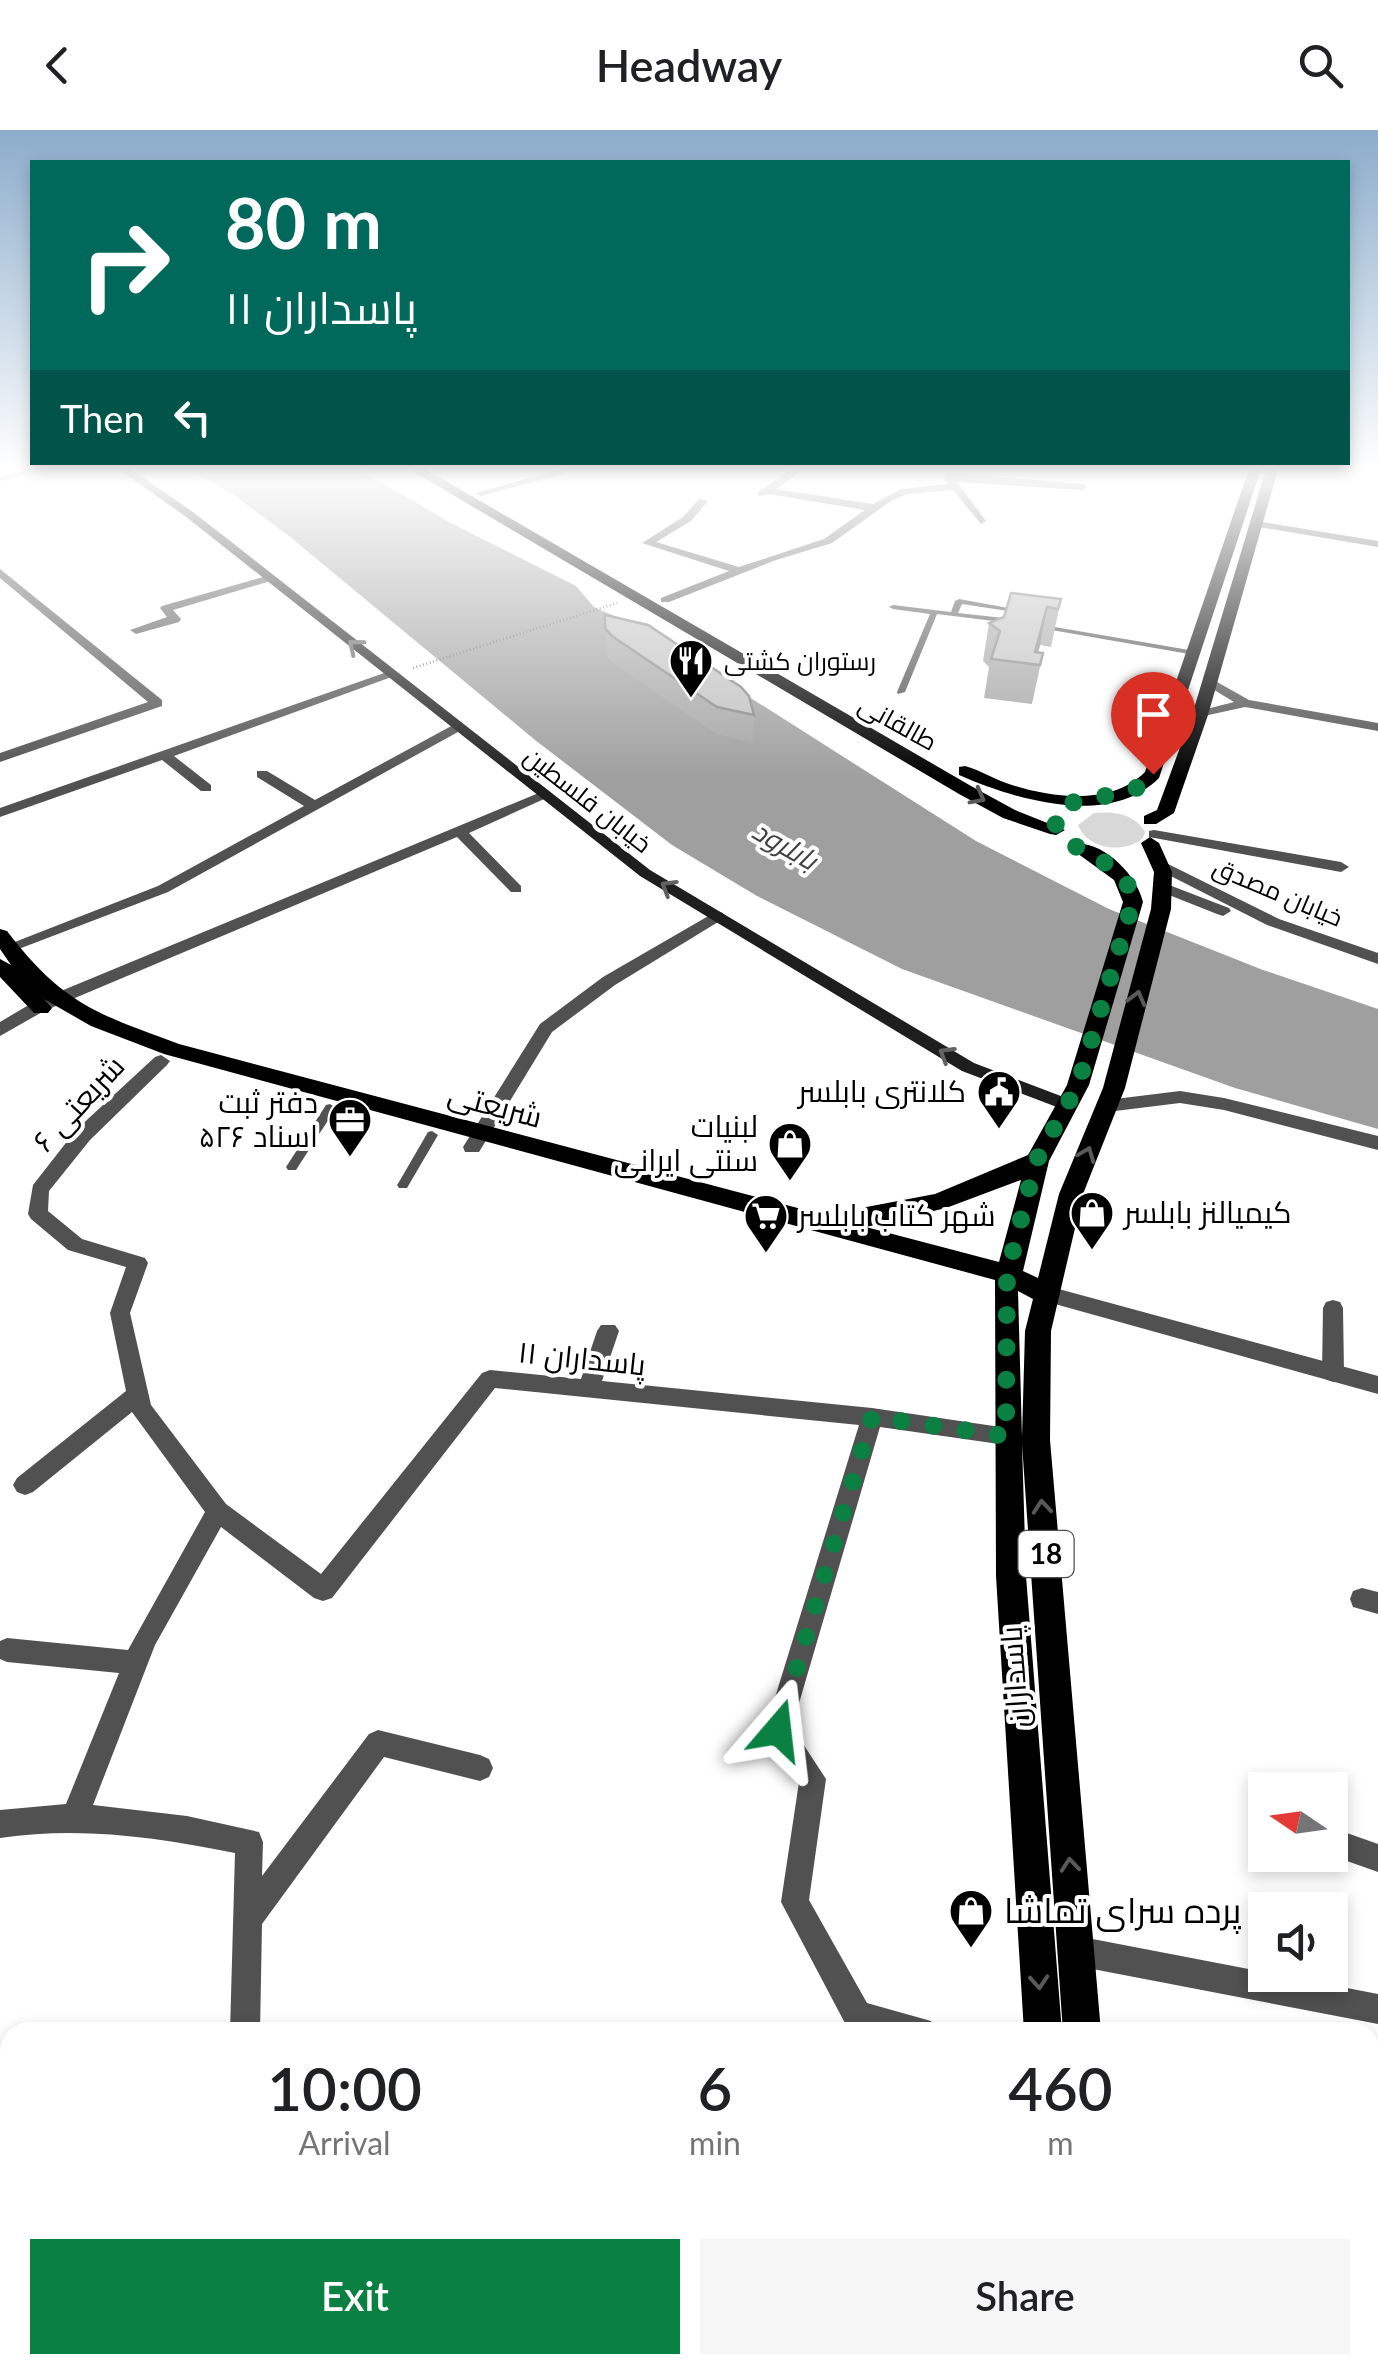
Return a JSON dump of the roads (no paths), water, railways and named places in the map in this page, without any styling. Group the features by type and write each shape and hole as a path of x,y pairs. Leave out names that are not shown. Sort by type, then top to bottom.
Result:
{"main road":[{"name":"خیابان فلسطین","path":"261,571 644,873 968,1067 1073,1095"},
{"name":"طالقانی","path":"591,571 816,706 1009,814 1056,830 1120,874 1132,892 1133,902"},
{"name":"طالقانی","path":"614,571 981,780 1024,793 1122,804 1143,841"},
{"path":"1056,830 1056,814 1082,801 1131,791 1150,780 1222,571"},
{"path":"1080,848 1106,854 1143,841 1165,813 1243,571"},
{"path":"1009,814 1026,808 1024,793"},
{"path":"1143,841 1160,865 1162,899"},
{"name":"پاسداران","path":"1082,2022 1036,1440 1038,1331 1044,1293 1071,1194 1110,1097 1162,899"},
{"name":"پاسداران","path":"1042,2022 1020,1728 1006,1436 1006,1283 1036,1161 1073,1095 1133,902"},
{"name":"شریعتی","path":"3,949 48,1003 114,1045 161,1061 432,1135 475,1140 814,1224 1006,1283"},
{"name":"شریعتی","path":"48,1003 172,1050 475,1140 1006,1283"},
{"path":"814,1224 878,1218 958,1198 1036,1161"},
{"path":"1006,1283 1044,1293"}],"street":[{"path":"665,600 738,571"},
{"path":"0,572 156,703 0,758"},
{"path":"136,630 175,620 166,608 270,578"},
{"path":"0,813 392,675"},
{"path":"1210,682 1245,703 1378,727"},
{"path":"1200,714 1245,703"},
{"path":"3,949 163,889 460,727"},
{"path":"162,754 206,788"},
{"path":"262,774 316,808"},
{"path":"0,1030 48,1003 546,795"},
{"path":"459,832 516,889"},
{"path":"1143,841 1341,868"},
{"name":"خیابان مصدق","path":"1160,865 1273,922 1378,959"},
{"name":"خیابان مصدق","path":"1162,899 1378,969"},
{"path":"475,1140 546,1028 609,981 717,916"},
{"name":"شریعتی ۶","path":"161,1061 83,1135 40,1190 38,1214 75,1245 138,1263 120,1313 141,1408 218,1511"},
{"path":"1110,1097 1180,1097 1224,1104 1378,1143"},
{"path":"1044,1293 1378,1386"},
{"path":"1332,1308 1333,1373"},
{"path":"588,1390 608,1331"},
{"name":"پاسداران ۱۱","path":"218,1511 323,1590 490,1379 872,1417 1006,1436"},
{"path":"25,1485 138,1394"},
{"path":"872,1417 778,1730 813,1779 795,1902 858,2016 881,2022"},
{"path":"74,1819 144,1639 218,1511"},
{"path":"7,1650 136,1662"},
{"path":"248,1920 378,1744 480,1768"},
{"path":"0,1824 36,1817 150,1822 248,1842 245,2022"},
{"path":"1348,1847 1378,1858"},
{"path":"1078,1951 1378,2009"}],"lane":[{"path":"954,614 959,601 1195,653"},
{"path":"893,606 1016,622"},
{"path":"902,692 934,612"},
{"path":"1028,624 1037,618"},
{"path":"292,1167 330,1108"},
{"path":"403,1185 432,1135"}],"water":[{"name":"بابلرود","path":"331,571 546,571 576,586 594,607 639,627 976,841 1109,909 1263,970 1378,1009 1378,1129 1235,1088 902,969 757,896 672,845 535,740"}],"place":[{"name":"رستوران کشتی","path":"691,699"},
{"name":"کلانتری بابلسر","path":"999,1130"},
{"name":"دفتر ثبت اسناد ۵۲۶","path":"350,1158"},
{"name":"لبنیات سنتی ایرانی","path":"790,1182"},
{"name":"کیمیالنز بابلسر","path":"1092,1251"},
{"name":"شهر کتاب بابلسر","path":"766,1254"},
{"name":"پرده سرای تماشا","path":"971,1949"}]}
